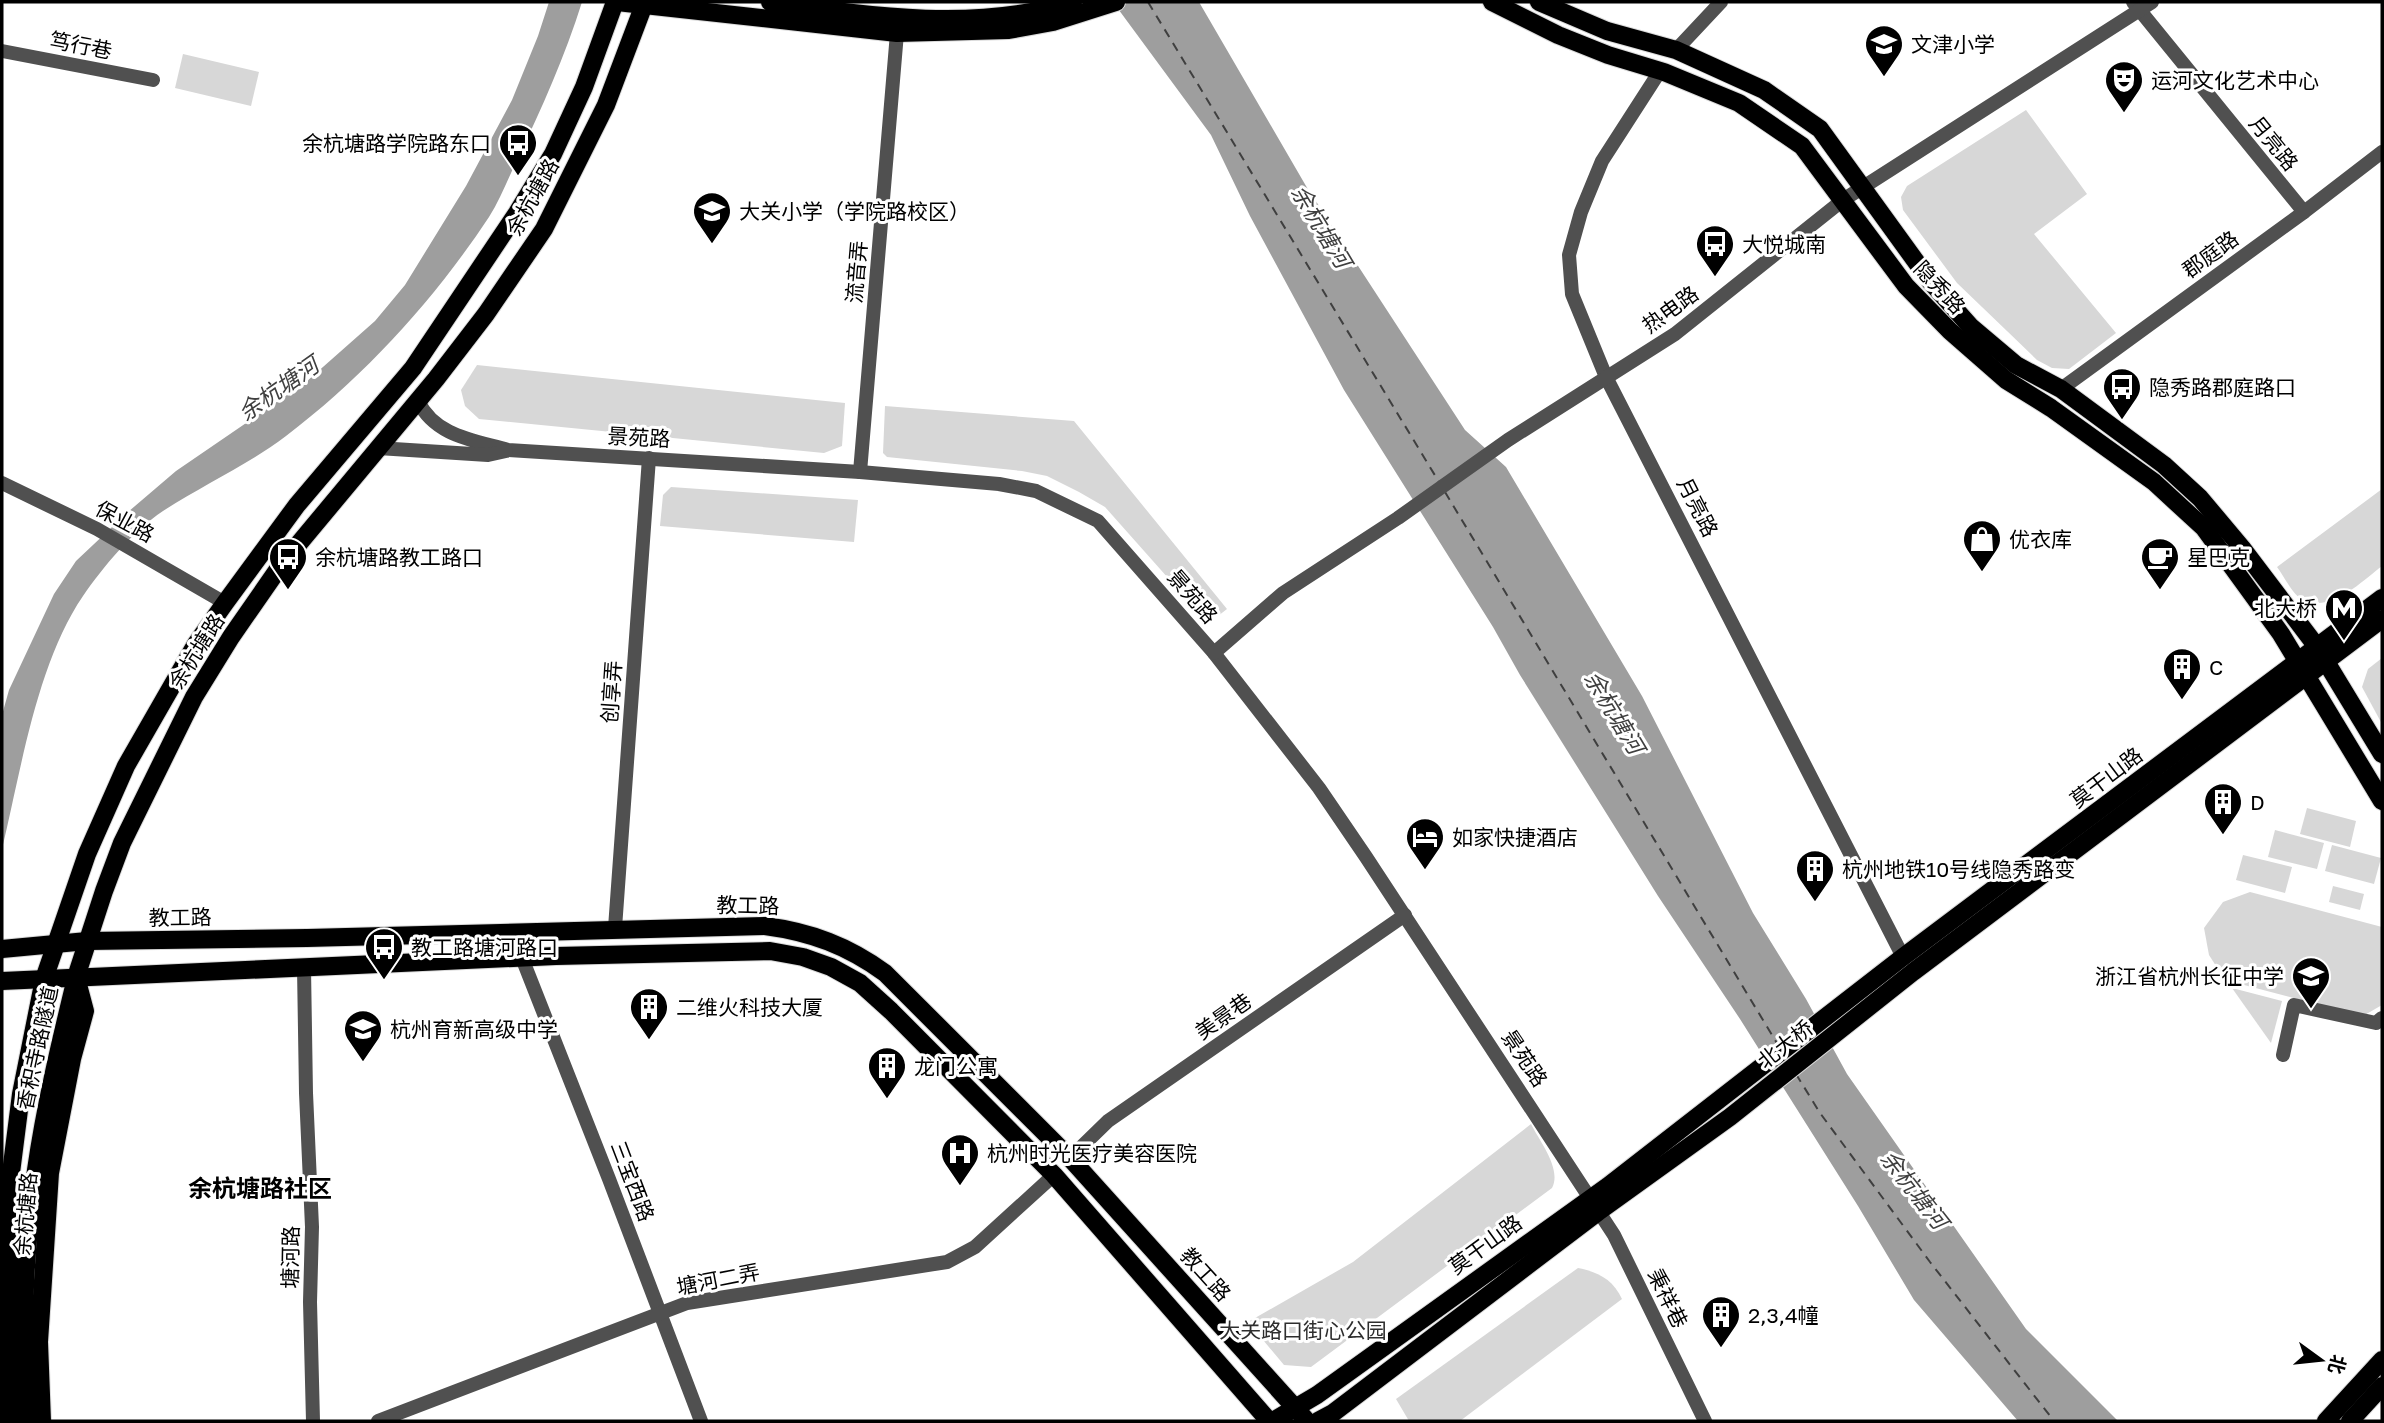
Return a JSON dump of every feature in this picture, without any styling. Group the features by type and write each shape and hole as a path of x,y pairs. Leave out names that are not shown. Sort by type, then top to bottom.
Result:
{"main road":[{"path":"616,2 897,33 1009,30 1051,15 1116,2"},
{"name":"余杭塘路","path":"3,1212 6,1164 44,979 87,854 126,766 196,644 297,505 413,368 517,213 553,154 579,98 616,2"},
{"path":"770,2 902,18 1051,15 1073,2"},
{"name":"隐秀路","path":"1492,2 1558,35 1608,55 1660,71 1739,103 1802,146 1906,286 1950,331 2006,380 2051,408 2154,482 2204,528 2281,634 2382,801"},
{"name":"隐秀路","path":"1539,2 1607,31 1676,50 1764,90 1820,129 1930,281 1970,327 2016,365 2061,389 2164,465 2200,498 2242,548 2322,654 2382,754"},
{"name":"余杭塘路","path":"42,1421 39,1342 50,1173 72,1059 85,1011 76,976 122,843 194,697 231,637 281,565 418,401 486,314 544,229 606,105 645,4"},
{"name":"莫干山路","path":"1863,1000 2322,654 2382,598"},
{"name":"莫干山路","path":"2322,654 2382,619"},
{"name":"莫干山路","path":"1863,1000 1903,957 2302,669"},
{"name":"教工路","path":"2,949 87,941 765,926 827,939 853,951 886,974 1070,1158 1307,1421"},
{"path":"2,981 522,958 770,951 803,957 831,967 860,983 891,1011 1054,1175 1271,1421"},
{"name":"香积寺路隧道","path":"25,1421 22,1363 29,1224 51,1083 76,976"},
{"name":"北大桥","path":"1721,1099 1863,1000"},
{"name":"北大桥","path":"1730,1117 1863,1000"},
{"name":"莫干山路","path":"1318,1421 1333,1413 1594,1204 1608,1186 1721,1099"},
{"name":"莫干山路","path":"1271,1421 1317,1395 1594,1204 1730,1117"},
{"path":"3,1212 12,1231 8,1297 12,1421"},
{"path":"2326,1421 2382,1360"},
{"path":"2350,1421 2382,1386"}],"street":[{"path":"1676,50 1721,2"},
{"name":"热电路","path":"1214,653 1283,593 1398,518 1508,440 1675,334 1843,200 2136,6 2152,2"},
{"name":"月亮路","path":"2136,6 2304,212"},
{"name":"流音弄","path":"860,472 897,33"},
{"name":"笃行巷","path":"2,51 153,80"},
{"name":"月亮路","path":"1660,71 1602,161 1581,212 1569,255 1572,295 1606,377 1903,957"},
{"name":"郡庭路","path":"2061,389 2382,152"},
{"name":"景苑路","path":"418,401 424,412 445,430 508,450 860,472 999,484 1036,492 1075,508 1097,521 1214,653 1319,788 1594,1204"},
{"name":"景苑路","path":"378,448 488,455 508,450"},
{"name":"创享弄","path":"615,929 649,458"},
{"name":"保业路","path":"2,483 97,529 225,603"},
{"name":"美景巷","path":"1070,1158 1108,1121 1405,915"},
{"name":"三宝西路","path":"522,958 701,1421"},
{"name":"塘河路","path":"304,968 312,1227 310,1302 313,1421"},
{"path":"2283,1055 2294,1004 2376,1023 2382,1018"},
{"name":"塘河二弄","path":"378,1421 687,1303 947,1262 975,1247 1054,1175"},
{"name":"秉祥巷","path":"1594,1204 1614,1234 1704,1421"}],"green space":[{"path":"183,54 259,72 251,106 175,88"},
{"path":"2026,110 2087,194 2034,234 2116,333 2069,369 2052,368 2037,360 1957,283 1903,210 1901,197 1907,186"},
{"path":"477,365 845,403 842,446 824,453 479,419 465,406 461,390"},
{"path":"885,406 1074,421 1227,609 1218,616 1200,614 1105,507 1047,476 887,457 883,453"},
{"path":"671,487 858,500 854,542 660,526 663,495"},
{"path":"2382,489 2382,566 2344,595 2333,600 2322,603 2300,598 2277,567"},
{"path":"2382,658 2382,724 2362,687 2368,669"},
{"path":"2307,808 2356,821 2350,847 2300,834"},
{"path":"2275,830 2324,843 2317,869 2268,857"},
{"path":"2332,845 2381,858 2374,884 2325,871"},
{"path":"2243,855 2292,867 2285,893 2236,880"},
{"path":"2333,886 2364,894 2360,910 2329,902"},
{"path":"2250,892 2382,927 2382,1005 2363,1016 2225,980 2209,955 2204,928 2223,902"},
{"path":"2232,988 2282,1001 2271,1043"},
{"name":"大关路口街心公园","path":"1531,1124 1552,1164 1552,1188 1311,1367 1284,1365 1248,1322 1353,1262"},
{"path":"1578,1268 1604,1278 1622,1299 1460,1421 1409,1421 1396,1399"}],"water":[{"path":"549,2 582,2 552,82 500,197 468,248 445,278 370,362 315,413 241,466 152,519 120,550 83,596 67,623 42,685 2,849 2,715 9,690 54,594 76,561 176,471 306,382 375,321 405,285 466,186 512,100"},
{"name":"余杭塘河","path":"1113,2 1199,2 1306,186 1465,430 1506,467 1642,696 1753,913 1806,999 1847,1074 2026,1329 2118,1421 2018,1421 1914,1300 1740,1019 1658,896 1344,390 1250,216 1211,135"}],"ferry route":[{"path":"1148,2 1439,482"},
{"path":"1445,492 1778,1045"},
{"path":"1796,1074 1820,1113 1930,1262 2054,1421"}],"place":[{"name":"文津小学","path":"1884,78"},
{"name":"运河文化艺术中心","path":"2124,114"},
{"name":"余杭塘路学院路东口","path":"518,177"},
{"name":"大关小学（学院路校区）","path":"712,245"},
{"name":"大悦城南","path":"1715,278"},
{"name":"隐秀路郡庭路口","path":"2122,421"},
{"name":"优衣库","path":"1982,573"},
{"name":"余杭塘路教工路口","path":"288,591"},
{"name":"星巴克","path":"2160,591"},
{"name":"北大桥","path":"2344,642"},
{"name":"C","path":"2182,701"},
{"name":"D","path":"2223,836"},
{"name":"如家快捷酒店","path":"1425,871"},
{"name":"杭州地铁10号线隐秀路变","path":"1815,903"},
{"name":"教工路塘河路口","path":"384,981"},
{"name":"浙江省杭州长征中学","path":"2311,1010"},
{"name":"二维火科技大厦","path":"649,1041"},
{"name":"杭州育新高级中学","path":"363,1063"},
{"name":"龙门公寓","path":"887,1100"},
{"name":"杭州时光医疗美容医院","path":"960,1187"},
{"name":"2,3,4幢","path":"1721,1349"}],"district":[{"name":"余杭塘路社区","path":"260,1187"}]}
